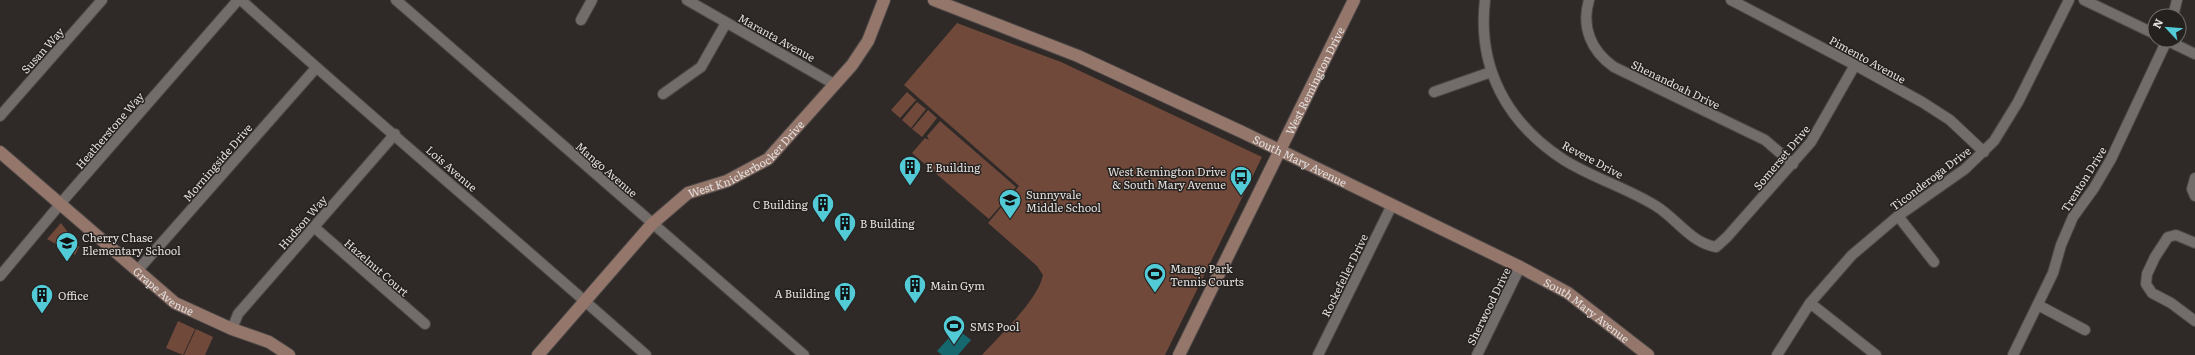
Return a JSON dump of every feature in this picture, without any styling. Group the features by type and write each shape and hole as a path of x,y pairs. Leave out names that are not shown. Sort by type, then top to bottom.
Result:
{"street":[{"name":"Susan Way","path":"0,116 102,0"},
{"name":"Heatherstone Way","path":"0,276 59,205 238,0"},
{"name":"Lois Avenue","path":"241,0 316,68 395,134 646,355"},
{"name":"Mango Avenue","path":"396,0 804,355"},
{"path":"581,20 592,0"},
{"name":"Maranta Avenue","path":"687,0 834,84"},
{"name":"West Knickerbocker Drive","path":"538,355 652,224 688,193 727,180 768,159 852,65 868,41 884,0"},
{"name":"South Mary Avenue","path":"934,0 1078,56 1520,267 1568,293 1648,355"},
{"name":"West Remington Drive","path":"1179,355 1281,152 1354,0"},
{"name":"Revere Drive","path":"1485,0 1484,38 1491,72 1498,88 1519,120 1548,148 1565,160 1657,207 1704,245 1716,247 1727,237"},
{"name":"Shenandoah Drive","path":"1589,0 1586,15 1588,32 1596,51 1604,60 1765,140 1793,164"},
{"name":"Pimento Avenue","path":"1731,0 1855,65 1950,120 1984,152"},
{"name":"Ticonderoga Drive","path":"1777,355 1810,303 1852,255 1898,216 1965,169 1984,152 2003,129 2069,0"},
{"path":"2084,0 2147,30"},
{"path":"663,94 701,66 726,23"},
{"name":"Trenton Drive","path":"2013,355 2053,274 2061,245 2072,217 2094,188 2111,159 2163,48"},
{"path":"2183,48 2195,54"},
{"name":"Somerset Drive","path":"1727,237 1793,164 1817,134 1855,65"},
{"name":"Morningside Drive","path":"137,271 316,68"},
{"path":"1434,92 1491,72"},
{"name":"Hudson Way","path":"232,329 238,314 395,134"},
{"name":"Grape Avenue","path":"0,152 59,205 175,303 232,329 269,342 289,355"},
{"path":"2194,195 2192,185 2195,178"},
{"name":"Rockefeller Drive","path":"1318,355 1392,205"},
{"path":"1898,216 1934,262"},
{"name":"Hazelnut Court","path":"314,227 425,324"},
{"path":"2195,243 2181,236 2172,235 2165,239 2146,274 2147,287 2152,293 2171,303 2195,321"},
{"name":"Sherwood Drive","path":"1477,355 1520,267"},
{"path":"1810,303 1876,355"},
{"path":"2038,306 2086,330"}],"shaded area":[{"path":"957,23 1061,62 1262,157 1165,355 982,355 1026,306 1040,285 1043,275 1037,266 988,223 1019,186 904,85"},
{"path":"907,92 916,100 900,118 891,110"},
{"path":"917,102 926,109 911,128 902,120"},
{"path":"928,110 937,118 922,137 912,129"},
{"path":"940,121 1016,187 1003,202 1000,200 1002,204 989,219 912,153 925,138 929,140 927,136"},
{"path":"61,223 79,247 75,255 47,239"},
{"path":"178,321 195,329 183,355 166,348"},
{"path":"196,329 213,337 205,355 184,355"}],"water":[{"name":"SMS Pool","path":"957,329 971,340 958,355 942,355 937,351"}],"place":[{"name":"E Building","path":"910,186"},
{"name":"West Remington Drive & South Mary Avenue","path":"1241,196"},
{"name":"Sunnyvale Middle School","path":"1010,220"},
{"name":"C Building","path":"823,224"},
{"name":"B Building","path":"845,242"},
{"name":"Cherry Chase Elementary School","path":"67,262"},
{"name":"Mango Park Tennis Courts","path":"1155,294"},
{"name":"Main Gym","path":"915,304"},
{"name":"A Building","path":"845,312"},
{"name":"Office","path":"42,314"},
{"name":"SMS Pool","path":"954,346"}]}
